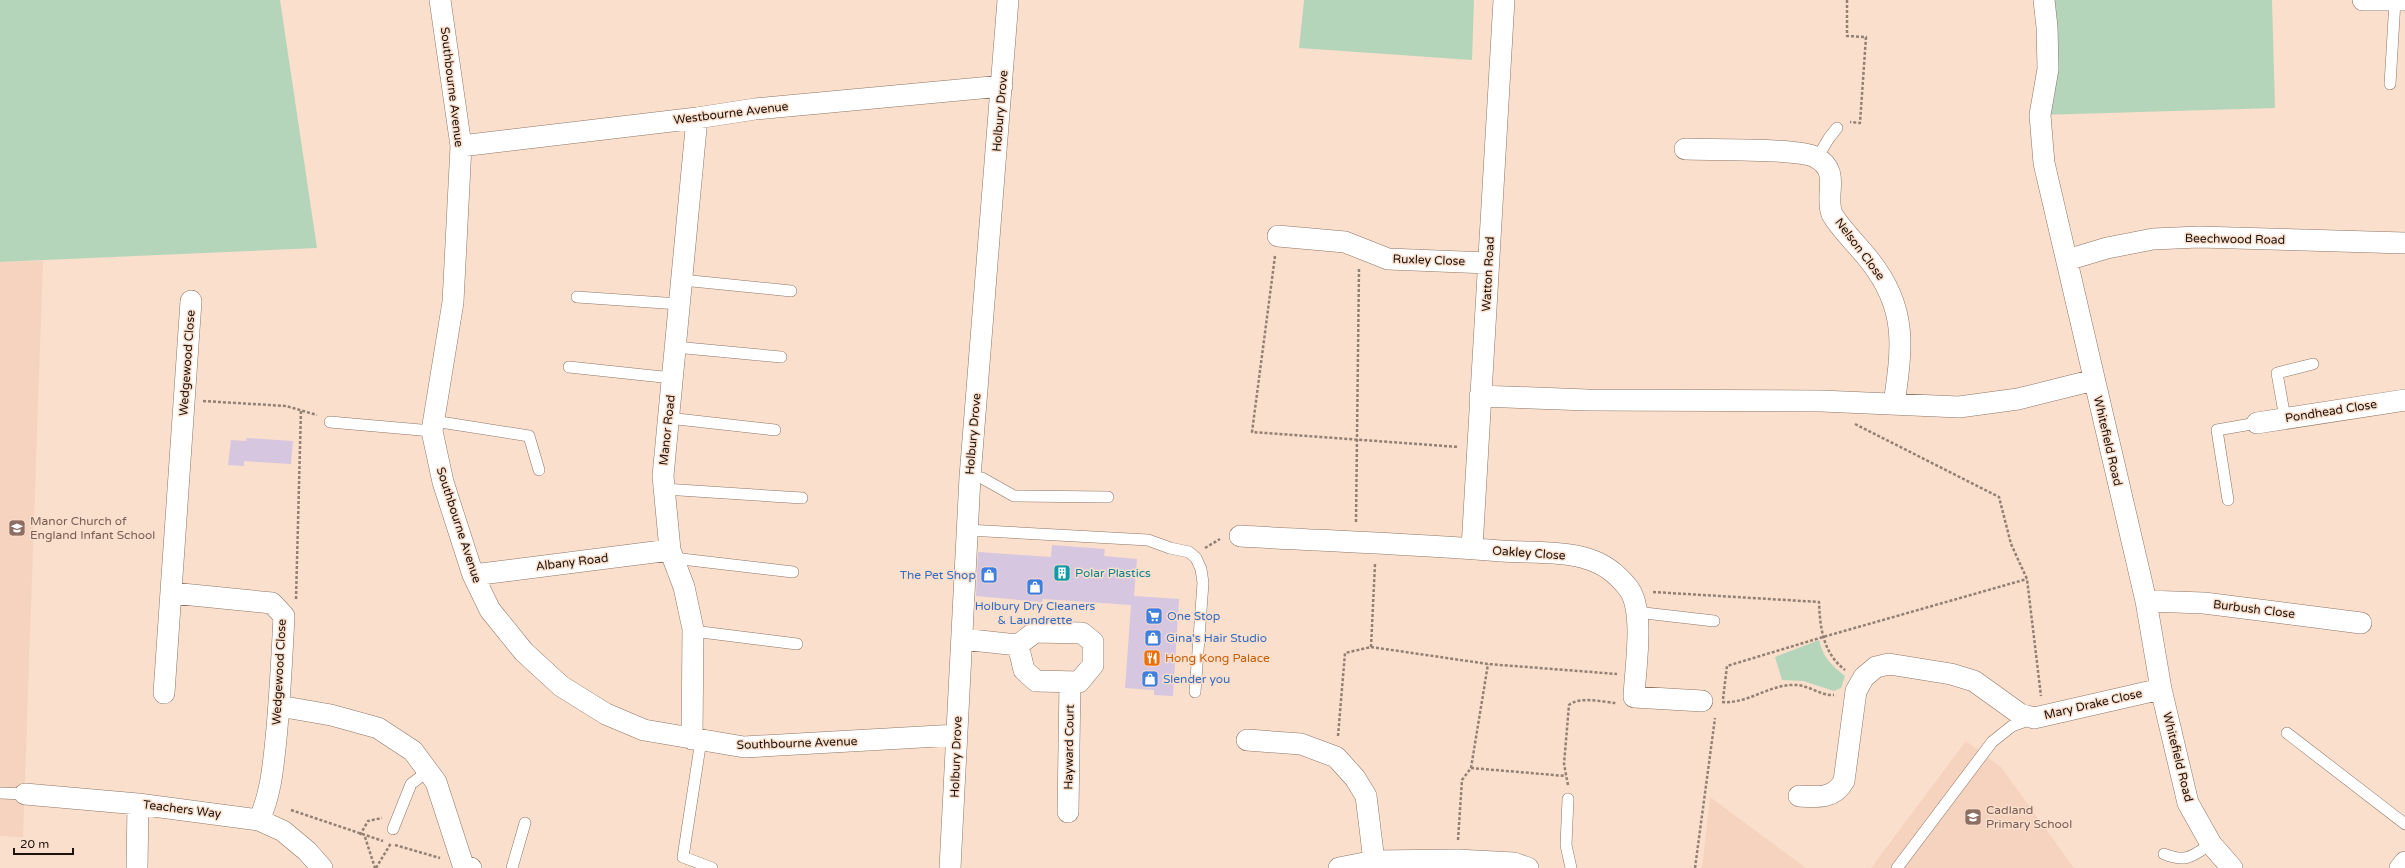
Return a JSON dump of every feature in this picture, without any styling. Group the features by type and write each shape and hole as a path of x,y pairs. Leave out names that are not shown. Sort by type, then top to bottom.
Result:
{"street":[{"name":"Southbourne Avenue","path":"440,0 461,146 453,302 433,426 444,482 473,575 490,610 524,652 561,686 606,714 644,730 744,747 957,735"},
{"name":"Holbury Drove","path":"950,868 970,477 1008,0"},
{"name":"Watton Road","path":"1472,548 1504,0"},
{"name":"Whitefield Road","path":"2044,0 2047,27 2048,69 2040,115 2044,163 2146,602 2161,689 2188,803 2211,844 2232,868"},
{"path":"2363,0 2400,1"},
{"name":"Westbourne Avenue","path":"461,146 697,118 755,109 1002,86"},
{"name":"Manor Road","path":"697,118 663,476 671,554 684,587 693,631 697,740"},
{"path":"1685,149 1794,153 1817,158"},
{"name":"Nelson Close","path":"1817,158 1825,163 1830,173 1832,213 1883,278 1896,308 1902,338 1894,404"},
{"name":"Ruxley Close","path":"1278,236 1345,242 1388,259 1488,263"},
{"name":"Beechwood Road","path":"2067,260 2107,248 2153,240 2199,237 2405,243"},
{"name":"Wedgewood Close","path":"164,693 191,301"},
{"path":"1480,396 1588,400 1821,401 1959,407 2018,399 2094,380"},
{"name":"Pondhead Close","path":"2257,423 2405,400"},
{"name":"Oakley Close","path":"1240,536 1472,548 1588,558 1606,567 1630,590 1635,603 1637,644 1634,697"},
{"name":"Albany Road","path":"473,575 671,554"},
{"name":"Wedgewood Close","path":"172,593 272,603 284,616 279,706 263,811"},
{"name":"Burbush Close","path":"2146,602 2204,603 2361,623"},
{"path":"962,639 1018,645 1034,632 1082,633 1093,642 1093,665 1079,682 1036,681 1024,670 1018,645"},
{"name":"Mary Drake Close","path":"1859,686 1876,667 1889,664 1951,674 1974,682 2020,714 2039,716 2161,689"},
{"name":"Hayward Court","path":"1068,812 1070,682"},
{"path":"1799,796 1829,796 1839,791 1844,781 1859,686"},
{"path":"1634,697 1710,701"},
{"path":"279,706 331,715 378,728 413,751 436,782 467,867"},
{"path":"1247,740 1301,744 1336,757 1356,778 1366,796 1374,861"},
{"name":"Teachers Way","path":"25,794 138,804 263,811 283,831 307,850 322,868"},
{"path":"137,868 138,804"},
{"path":"1340,868 1374,861 1457,860 1514,863 1528,868"},
{"path":"2400,868 2405,862"}],"lane":[{"path":"2390,84 2400,1"},
{"path":"1817,158 1829,138 1838,128"},
{"path":"682,280 791,291"},
{"path":"577,297 679,304"},
{"path":"675,347 781,358"},
{"path":"2285,418 2277,373 2313,364"},
{"path":"569,367 672,378"},
{"path":"668,418 775,430"},
{"path":"330,422 433,426 529,436 539,470"},
{"path":"2228,500 2217,430 2257,423"},
{"path":"970,477 982,478 1014,496 1108,497"},
{"path":"664,489 802,498"},
{"path":"967,530 1148,540 1170,548 1189,552 1196,558 1202,583 1195,692"},
{"path":"671,554 793,572"},
{"path":"1636,612 1714,621"},
{"path":"693,631 796,644"},
{"path":"1897,868 1992,742 2012,726 2039,716"},
{"path":"2287,733 2405,824"},
{"path":"697,740 683,856 712,868"},
{"path":"393,829 411,784 428,771"},
{"path":"0,793 25,794"},
{"path":"1568,799 1566,838 1571,868"},
{"path":"512,868 525,823"},
{"path":"2164,854 2177,859 2188,858 2211,844"}],"path":[{"path":"1838,128 1847,122 1860,123 1866,37 1847,36 1847,0"},
{"path":"1278,236 1252,432 1477,449"},
{"path":"1355,543 1358,440 1360,248"},
{"path":"185,400 286,406 301,409 330,422"},
{"path":"284,616 290,614 297,595 301,409"},
{"path":"1852,423 1999,497 2011,544 2027,579 2039,716"},
{"path":"1196,558 1203,549 1212,543 1223,538 1240,536"},
{"path":"1371,647 1376,544"},
{"path":"1723,702 1727,666 1823,636 2027,579"},
{"path":"1630,590 1819,602 1823,636 1834,662 1859,686 1845,695 1831,695 1796,684 1783,686 1742,702 1710,701 1695,868"},
{"path":"1336,757 1345,653 1371,647 1488,664 1635,675"},
{"path":"1457,860 1462,780 1471,768 1488,664"},
{"path":"1568,799 1564,764 1569,705 1573,702 1581,700 1625,702 1634,697"},
{"path":"1471,768 1566,776"},
{"path":"263,811 391,843 467,867"},
{"path":"360,835 368,821 399,814"},
{"path":"365,836 375,868"},
{"path":"375,868 391,843"}],"shaded area":[{"name":"Manor Church of England Infant School","path":"43,261 23,837 0,836 0,262"},
{"name":"Cadland Primary School","path":"1966,741 2001,767 2074,868 1871,868"},
{"path":"1710,797 1806,868 1702,868"}],"green space":[{"path":"0,0 280,0 317,248 0,262"},
{"path":"1304,0 1474,0 1472,60 1299,48"},
{"path":"2044,0 2272,0 2275,108 2040,115"},
{"path":"1819,640 1828,660 1845,676 1841,688 1834,691 1803,681 1782,680 1775,657"}],"building":[{"path":"247,438 293,441 291,464 244,461 244,466 228,465 231,440 246,441"},
{"path":"1052,545 1105,549 1104,556 1137,559 1134,596 1179,599 1173,696 1154,695 1154,690 1125,688 1131,605 1043,599 1042,602 976,596 978,552 1051,557"}],"place":[{"name":"Manor Church of England Infant School","path":"17,528"},
{"name":"Polar Plastics","path":"1062,573"},
{"name":"The Pet Shop","path":"989,575"},
{"name":"Holbury Dry Cleaners & Laundrette","path":"1035,587"},
{"name":"One Stop","path":"1154,616"},
{"name":"Gina's Hair Studio","path":"1153,638"},
{"name":"Hong Kong Palace","path":"1152,658"},
{"name":"Slender you","path":"1150,679"},
{"name":"Cadland Primary School","path":"1973,817"}]}
